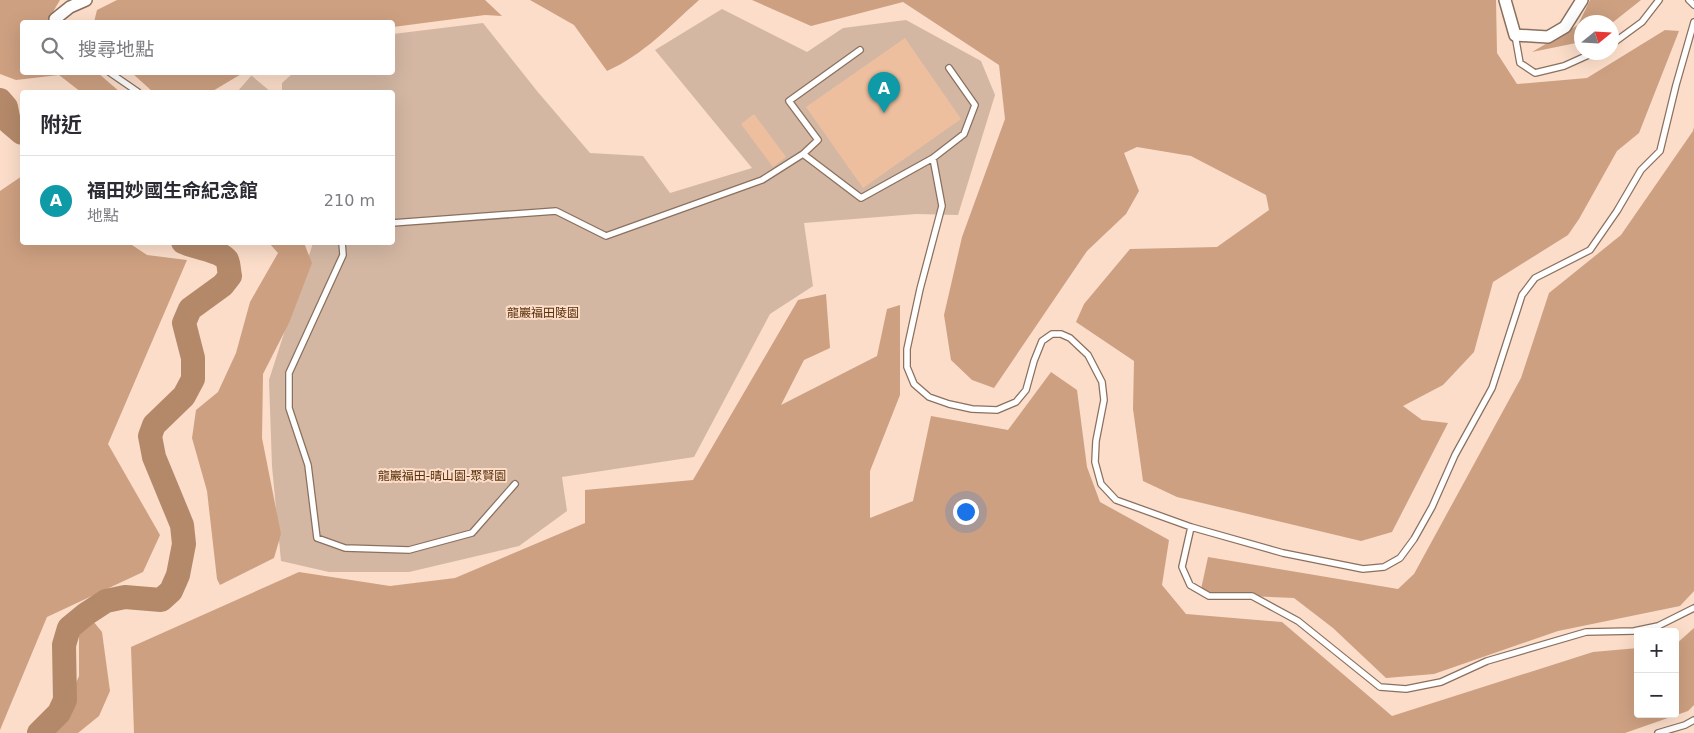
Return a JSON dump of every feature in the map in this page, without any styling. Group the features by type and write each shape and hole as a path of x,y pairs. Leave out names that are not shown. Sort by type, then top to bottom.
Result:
{"street":[{"path":"55,20 70,7 86,0"},
{"path":"1505,0 1515,35 1548,37 1565,27 1582,0"}],"lane":[{"path":"1619,39 1642,22 1659,0"},
{"path":"1689,0 1694,5"},
{"path":"933,158 942,206 920,289 907,350 906,367 914,384 929,397 949,404 972,409 997,410 1016,402 1026,390 1042,342 1052,334 1061,334 1070,338 1088,355 1102,382 1104,400 1096,441 1095,462 1101,484 1116,500 1191,527 1283,553 1362,569 1384,567 1400,558 1414,539 1432,507 1454,455 1492,388 1522,295 1535,278 1590,250 1641,170 1660,151 1694,22"},
{"path":"1515,35 1520,63 1535,73 1564,66 1577,60"},
{"path":"395,223 556,211 606,236 762,180 803,154 818,140 789,101 860,50"},
{"path":"803,154 861,198 933,158 964,134 975,105 949,68"},
{"path":"113,75 135,90"},
{"path":"342,245 343,255 289,373 289,408 308,465 317,538 344,548 409,550 472,533 515,484"},
{"path":"1191,527 1182,567 1190,585 1209,596 1252,596 1298,621 1380,687 1406,689 1441,682 1487,661 1586,632 1634,630 1658,626 1694,608"},
{"path":"1658,733 1685,725 1694,720"}],"green space":[{"name":"龍巖福田陵園","path":"722,9 807,52 843,28 906,20 981,61 995,95 958,215 916,214 804,223 813,286 770,314 694,457 562,477 567,511 519,546 409,572 329,572 281,561 272,466 269,380 312,245 395,245 395,90 282,90 282,83 291,75 395,75 395,34 483,23 537,91 590,153 643,156 670,193 752,168 655,50"},
{"path":"252,76 269,90 239,90"}],"shaded area":[{"path":"0,0 60,0 48,20 20,20 20,75 59,75 16,80 0,74"},
{"path":"117,0 485,0 502,16 485,15 395,27 395,20 94,20 97,10"},
{"path":"530,0 699,0 667,30 644,48 607,71 574,25"},
{"path":"752,0 1496,0 1497,53 1517,84 1587,78 1665,30 1679,31 1639,133 1617,151 1568,235 1493,282 1474,352 1443,385 1403,406 1422,420 1448,423 1392,532 1361,541 1177,497 1143,481 1133,409 1134,361 1076,322 1084,304 1130,249 1217,247 1269,210 1266,195 1191,156 1137,147 1124,153 1139,191 1126,214 1087,251 994,388 972,380 951,360 944,315 962,237 1005,119 999,65 903,2 811,26"},
{"path":"1590,0 1641,0 1619,17 1619,15 1583,15"},
{"path":"1574,27 1574,43 1532,52"},
{"path":"59,75 100,75 118,90 78,90"},
{"path":"134,75 240,75 214,90 151,90"},
{"path":"1694,127 1694,591 1680,606 1558,631 1434,674 1386,678 1333,628 1294,598 1200,594 1208,557 1398,589 1414,574 1521,378 1549,293 1621,235"},
{"path":"20,177 20,245 132,245 147,255 187,260 108,444 160,535 143,572 47,617 0,730 0,191"},
{"path":"271,245 305,245 312,263 289,323 263,374 262,438 281,534 274,558 220,585 217,579 207,491 192,438 196,410 218,392 236,353 250,302 278,253"},
{"path":"826,294 830,348 804,360 781,405 877,356 887,309 900,305 900,395 870,471 870,518 913,501 931,416 1008,430 1051,372 1077,390 1087,467 1100,502 1169,540 1162,585 1186,614 1282,622 1392,716 1593,652 1634,648 1634,718 1668,718 1625,733 134,733 131,647 299,572 390,586 455,578 585,523 585,490 693,480 798,300"},
{"path":"93,621 102,632 110,691 99,716 78,733 49,733 61,718 79,676 79,627"},
{"path":"1694,628 1694,705 1688,711 1679,714 1679,641"}],"building":[{"path":"905,38 961,119 863,188 806,107"},
{"path":"754,114 786,157 773,167 741,124"}],"waterway":[{"path":"0,100 6,107 9,122 20,131"},
{"path":"39,733 59,713 65,700 64,645 69,628 106,601 125,597 161,600 171,591 178,575 184,544 182,525 154,457 150,436 154,425 184,396 193,379 193,358 184,323 190,309 223,285 230,276 228,262 224,257 213,251 192,245"}],"place":[{"name":"福田妙國生命紀念館","path":"884,113"}],"park label":[{"name":"龍巖福田-晴山園-聚賢園","path":"442,476"}]}
